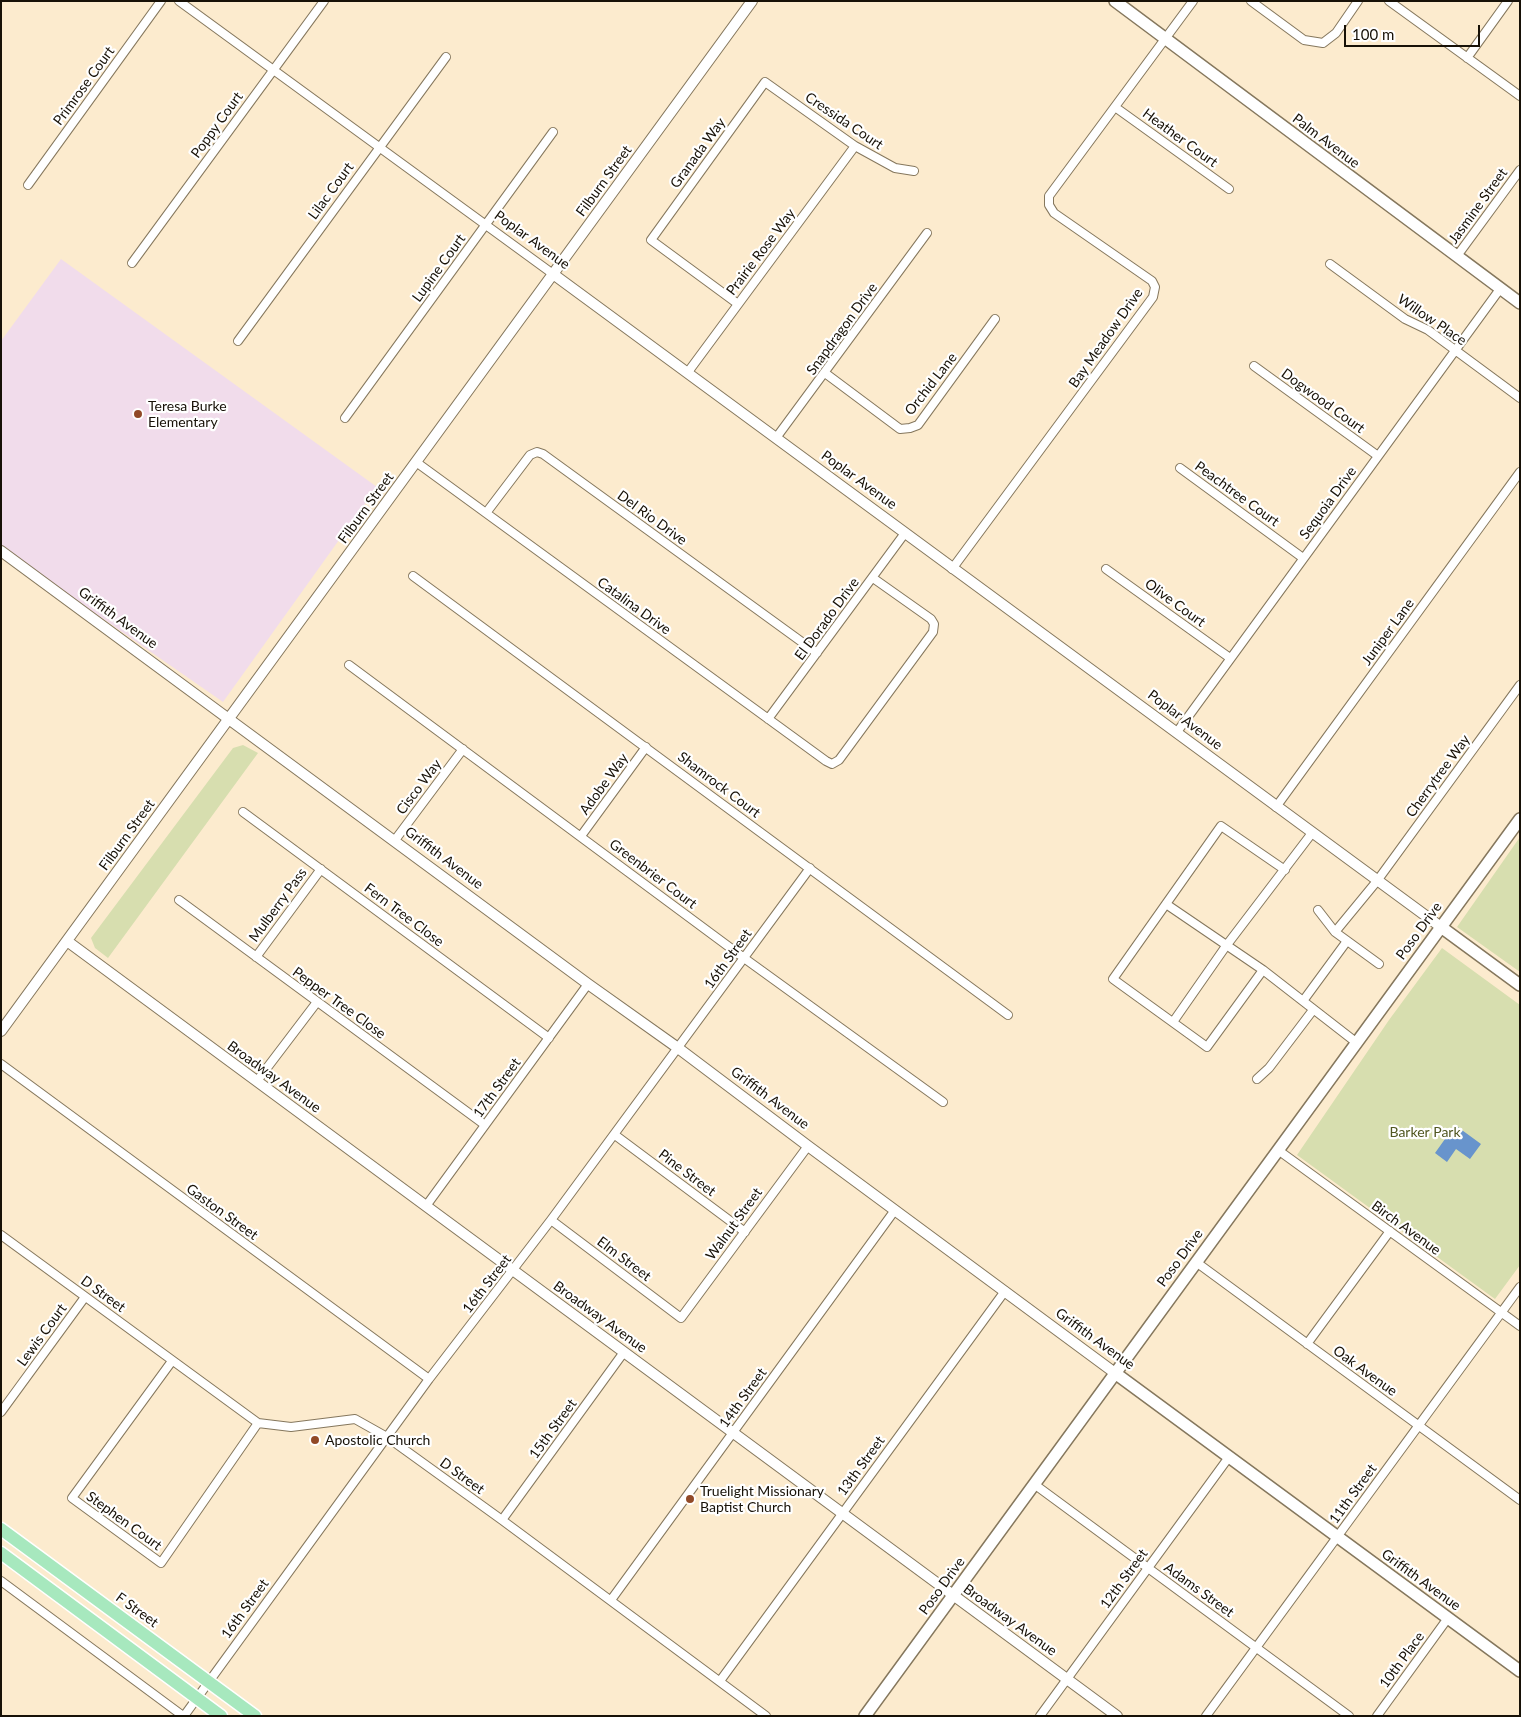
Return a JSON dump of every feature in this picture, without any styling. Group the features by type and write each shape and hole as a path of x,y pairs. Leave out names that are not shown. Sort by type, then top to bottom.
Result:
{"main road":[{"name":"Palm Avenue","path":"1115,1 1296,138 1520,303"},
{"name":"Poso Drive","path":"865,1716 1520,819"},
{"name":"Poplar Avenue","path":"1441,927 1520,985"},
{"name":"Griffith Avenue","path":"1115,1373 1520,1671"},
{"name":"F Street","path":"1,1529 254,1716"},
{"path":"1,1553 221,1716"}],"street":[{"name":"Primrose Court","path":"28,184 161,1"},
{"name":"Poplar Avenue","path":"179,1 378,148 688,372 1441,927"},
{"name":"Poppy Court","path":"132,263 324,1"},
{"name":"Filburn Street","path":"1,1031 752,1"},
{"name":"Bay Meadow Drive","path":"952,568 1153,297 1155,288 1152,281 1054,213 1049,205 1049,196 1193,1"},
{"path":"1250,1 1304,40 1323,43 1336,33 1358,1"},
{"path":"1390,1 1520,96"},
{"path":"1467,58 1508,1"},
{"name":"Lilac Court","path":"238,341 446,57"},
{"name":"Cressida Court","path":"766,82 855,146 895,168 914,171"},
{"name":"Granada Way","path":"738,304 651,240 766,82"},
{"name":"Heather Court","path":"1115,107 1229,189"},
{"name":"Lupine Court","path":"345,418 486,226 552,132"},
{"name":"Prairie Rose Way","path":"688,372 855,146"},
{"name":"Jasmine Street","path":"1457,256 1520,170"},
{"name":"Snapdragon Drive","path":"776,438 927,233"},
{"name":"Willow Place","path":"1330,264 1405,319 1428,330 1520,398"},
{"name":"Sequoia Drive","path":"1177,732 1500,289"},
{"name":"Orchid Lane","path":"825,373 900,429 910,428 918,425 995,319"},
{"name":"Dogwood Court","path":"1254,366 1378,456"},
{"name":"Del Rio Drive","path":"486,513 530,455 537,452 544,454 817,653"},
{"name":"Catalina Drive","path":"416,462 768,720 832,764 839,760 933,632 934,624 931,619 873,578"},
{"name":"Peachtree Court","path":"1180,468 1303,558"},
{"name":"Juniper Lane","path":"1276,807 1520,472"},
{"name":"El Dorado Drive","path":"768,720 905,533"},
{"name":"Griffith Avenue","path":"1,551 588,984 678,1048 1115,1373"},
{"name":"Olive Court","path":"1106,569 1230,658"},
{"name":"Shamrock Court","path":"414,576 1008,1015"},
{"name":"Greenbrier Court","path":"349,665 744,958 943,1102"},
{"name":"Cherrytree Way","path":"1335,932 1377,880 1520,685"},
{"name":"Adobe Way","path":"582,836 646,747"},
{"name":"Cisco Way","path":"395,840 463,749"},
{"name":"Fern Tree Close","path":"243,812 549,1038"},
{"path":"1263,970 1207,1047 1113,979 1221,826 1285,870"},
{"path":"1174,1022 1226,946 1312,833"},
{"name":"16th Street","path":"184,1716 386,1437 615,1135 810,868"},
{"name":"Mulberry Pass","path":"256,957 321,869"},
{"name":"Pepper Tree Close","path":"179,900 485,1125"},
{"path":"1166,904 1263,970 1356,1043"},
{"path":"1318,910 1335,932 1380,964"},
{"name":"Broadway Avenue","path":"67,941 1116,1716"},
{"path":"1303,1000 1347,941"},
{"name":"17th Street","path":"426,1206 588,984"},
{"path":"257,1081 317,1002"},
{"path":"1257,1079 1269,1068 1313,1010"},
{"name":"Gaston Street","path":"1,1064 429,1379"},
{"name":"Pine Street","path":"615,1135 745,1232"},
{"name":"Walnut Street","path":"681,1318 808,1146"},
{"name":"Birch Avenue","path":"1278,1150 1520,1326"},
{"name":"14th Street","path":"611,1600 895,1210"},
{"name":"Elm Street","path":"551,1220 681,1318"},
{"path":"1307,1344 1390,1231"},
{"name":"D Street","path":"1,1235 258,1423 290,1427 355,1418 386,1437 611,1600 766,1716"},
{"name":"Oak Avenue","path":"1196,1262 1520,1500"},
{"name":"11th Street","path":"1206,1716 1520,1287"},
{"name":"13th Street","path":"720,1681 1005,1291"},
{"name":"Lewis Court","path":"1,1412 85,1297"},
{"name":"15th Street","path":"502,1520 624,1352"},
{"name":"Stephen Court","path":"172,1361 72,1498 161,1563 258,1423"},
{"name":"12th Street","path":"1040,1716 1229,1457"},
{"name":"Adams Street","path":"1034,1484 1349,1716"},
{"path":"1,1581 184,1716"},
{"name":"10th Place","path":"1377,1716 1448,1618"}],"shaded area":[{"name":"Teresa Burke Elementary","path":"61,259 377,487 223,702 1,548 1,341"}],"green space":[{"path":"243,745 258,753 108,958 95,948 91,938 233,748"},
{"path":"1520,837 1520,972 1457,927"},
{"name":"Barker Park","path":"1442,948 1520,1005 1520,1265 1495,1299 1297,1155 1389,1020"}],"water":[{"path":"1455,1125 1481,1144 1470,1159 1456,1149 1447,1162 1435,1153"}],"place":[{"name":"Teresa Burke Elementary","path":"138,414"},
{"name":"Apostolic Church","path":"315,1440"},
{"name":"Truelight Missionary Baptist Church","path":"690,1499"}]}
